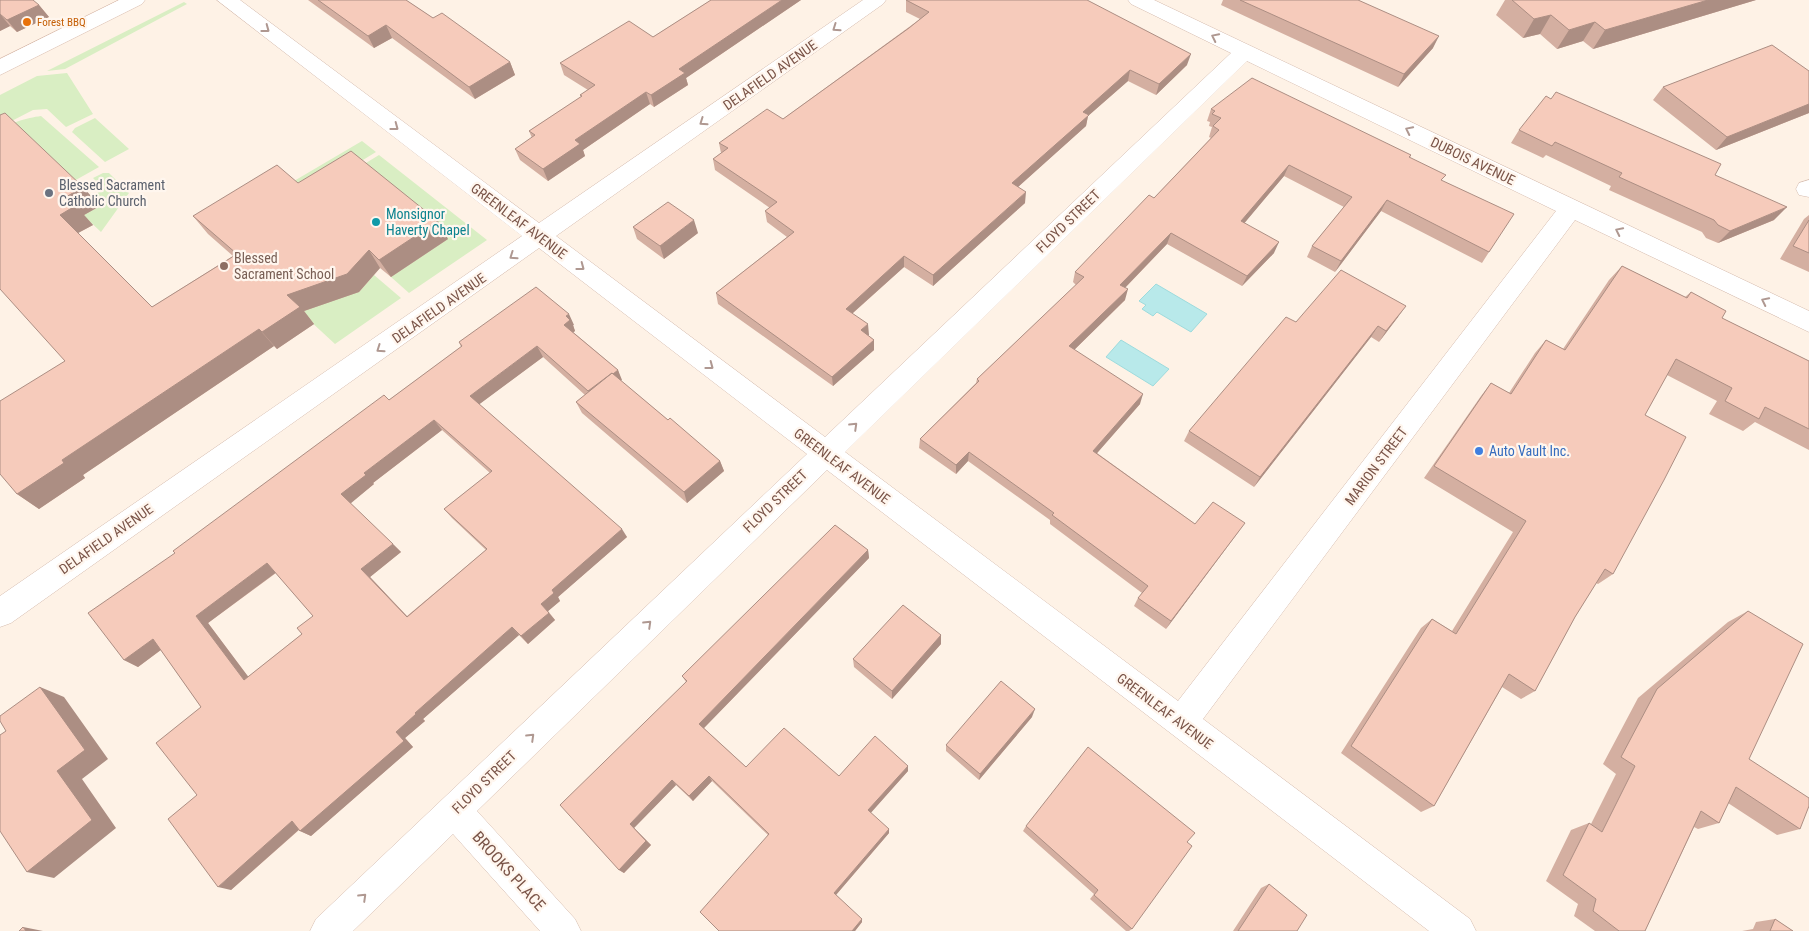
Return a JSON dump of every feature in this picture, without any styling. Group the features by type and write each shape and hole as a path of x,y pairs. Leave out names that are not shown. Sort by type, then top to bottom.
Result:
{"street":[{"path":"0,68 135,0"},
{"name":"GREENLEAF AVENUE","path":"227,0 1458,931"},
{"name":"DELAFIELD AVENUE","path":"0,613 540,237 876,0"},
{"name":"DUBOIS AVENUE","path":"1138,0 1809,322"},
{"name":"FLOYD STREET","path":"328,931 1244,51"},
{"name":"MARION STREET","path":"1181,723 1571,208"},
{"name":"BROOKS PLACE","path":"455,811 562,931"}],"green space":[{"path":"184,2 187,4 65,69 47,71"},
{"path":"67,73 93,114 66,127 47,109 33,110 0,127 0,95 37,76"},
{"path":"41,116 99,167 74,181 0,134 8,126 24,119"},
{"path":"95,118 129,149 105,162 72,132 75,128"},
{"path":"362,141 376,152 309,193 294,181"},
{"path":"379,155 487,240 409,293 391,277 325,188"},
{"path":"103,173 109,173 129,193 101,232 83,215 100,206 91,197 104,189 93,178"},
{"path":"374,275 401,298 335,344 268,282 359,292"}],"water":[{"path":"1156,284 1207,314 1191,332 1157,312 1153,316 1142,309 1146,305 1139,301"},
{"path":"1121,340 1169,369 1153,386 1106,357"}],"building":[{"path":"0,0 33,0 39,5 7,20 0,14"},
{"path":"318,0 406,0 433,18 442,13 510,62 469,87 386,25 368,36"},
{"path":"711,0 782,0 679,69 685,73 651,95 646,92 575,140 580,144 543,169 515,149 535,135 529,131 582,96 580,95 595,85 560,63 629,21 653,37"},
{"path":"906,0 1087,0 1191,54 1159,84 1130,70 1083,112 1089,115 1012,183 1026,192 933,275 904,256 846,309 868,324 861,330 874,340 832,377 716,293 794,232 765,211 777,202 713,159 728,148 719,143 767,109 783,119 929,12"},
{"path":"1240,0 1358,0 1439,36 1404,74"},
{"path":"1512,0 1708,0 1605,30 1595,22 1569,30 1551,15 1534,19"},
{"path":"1772,45 1809,71 1809,104 1727,137 1663,87"},
{"path":"1252,78 1411,155 1409,157 1446,175 1441,180 1514,214 1489,252 1387,200 1341,261 1312,246 1352,197 1289,165 1241,221 1279,242 1247,276 1171,233 1120,285 1128,289 1069,346 1143,394 1093,451 1195,524 1213,502 1245,523 1171,621 1138,598 1148,586 1052,515 1054,513 969,452 956,465 920,439 979,381 977,379 1084,277 1075,272 1149,195 1154,198 1219,130 1213,126 1221,118 1212,114 1215,111 1211,109"},
{"path":"1556,92 1721,164 1715,175 1787,207 1730,231 1718,225 1714,220 1619,177 1622,173 1555,142 1552,146 1519,130 1546,96 1551,99"},
{"path":"5,113 83,187 66,197 75,206 60,215 152,307 237,254 193,216 277,165 298,183 351,151 438,221 379,260 369,250 347,274 287,295 300,307 262,332 259,329 62,460 64,463 17,494 0,474 0,401 65,361 0,289 0,115"},
{"path":"668,202 694,220 660,246 633,227"},
{"path":"1809,220 1809,253 1793,246"},
{"path":"1622,266 1687,298 1691,292 1726,311 1722,318 1809,361 1809,429 1765,407 1759,419 1725,401 1732,388 1676,359 1645,415 1686,437 1664,480 1613,574 1605,569 1575,617 1535,691 1509,674 1434,806 1351,746 1432,619 1456,634 1526,521 1434,466 1491,383 1511,394 1546,340 1565,350"},
{"path":"1341,270 1406,306 1386,331 1378,326 1260,477 1189,431 1286,317 1296,322"},
{"path":"536,287 569,314 566,316 570,320 564,325 618,370 588,391 537,346 470,396 622,529 552,590 554,593 541,604 549,613 521,636 512,627 396,732 404,741 300,831 292,821 218,887 168,819 197,795 156,743 201,707 153,639 124,660 88,613 175,553 173,551 384,395 389,400 462,346 459,342","holes":["434,420 492,471 444,509 487,549 407,617 361,569 393,544 341,494 366,475 364,473","267,563 313,616 297,628 302,634 244,680 196,616"]},
{"path":"612,373 668,420 670,418 720,461 684,492 576,402"},
{"path":"835,525 868,550 699,724 746,767 784,728 839,776 875,736 908,766 868,810 889,829 834,893 862,919 852,931 719,931 700,912 769,834 709,776 689,796 672,780 630,824 646,841 619,870 560,805 687,681 682,676"},
{"path":"903,605 941,635 892,691 853,659"},
{"path":"1748,611 1803,644 1749,759 1809,798 1809,806 1800,829 1736,787 1719,823 1701,811 1645,931 1619,931 1593,911 1596,899 1563,875 1589,823 1602,832 1635,766 1621,757 1657,689"},
{"path":"1001,681 1035,709 980,774 946,745"},
{"path":"40,687 85,750 57,771 92,820 27,872 0,831 0,735 6,731 0,721 0,716"},
{"path":"1088,747 1195,833 1187,842 1192,846 1132,929 1094,895 1098,890 1026,826"},
{"path":"1269,884 1307,915 1297,931 1238,931"},
{"path":"1775,919 1793,931 1770,931"}],"place":[{"name":"Forest BBQ","path":"27,22"},
{"name":"Blessed Sacrament Catholic Church","path":"49,193"},
{"name":"Monsignor Haverty Chapel","path":"376,222"},
{"name":"Blessed Sacrament School","path":"224,266"},
{"name":"Auto Vault Inc.","path":"1479,451"}]}
